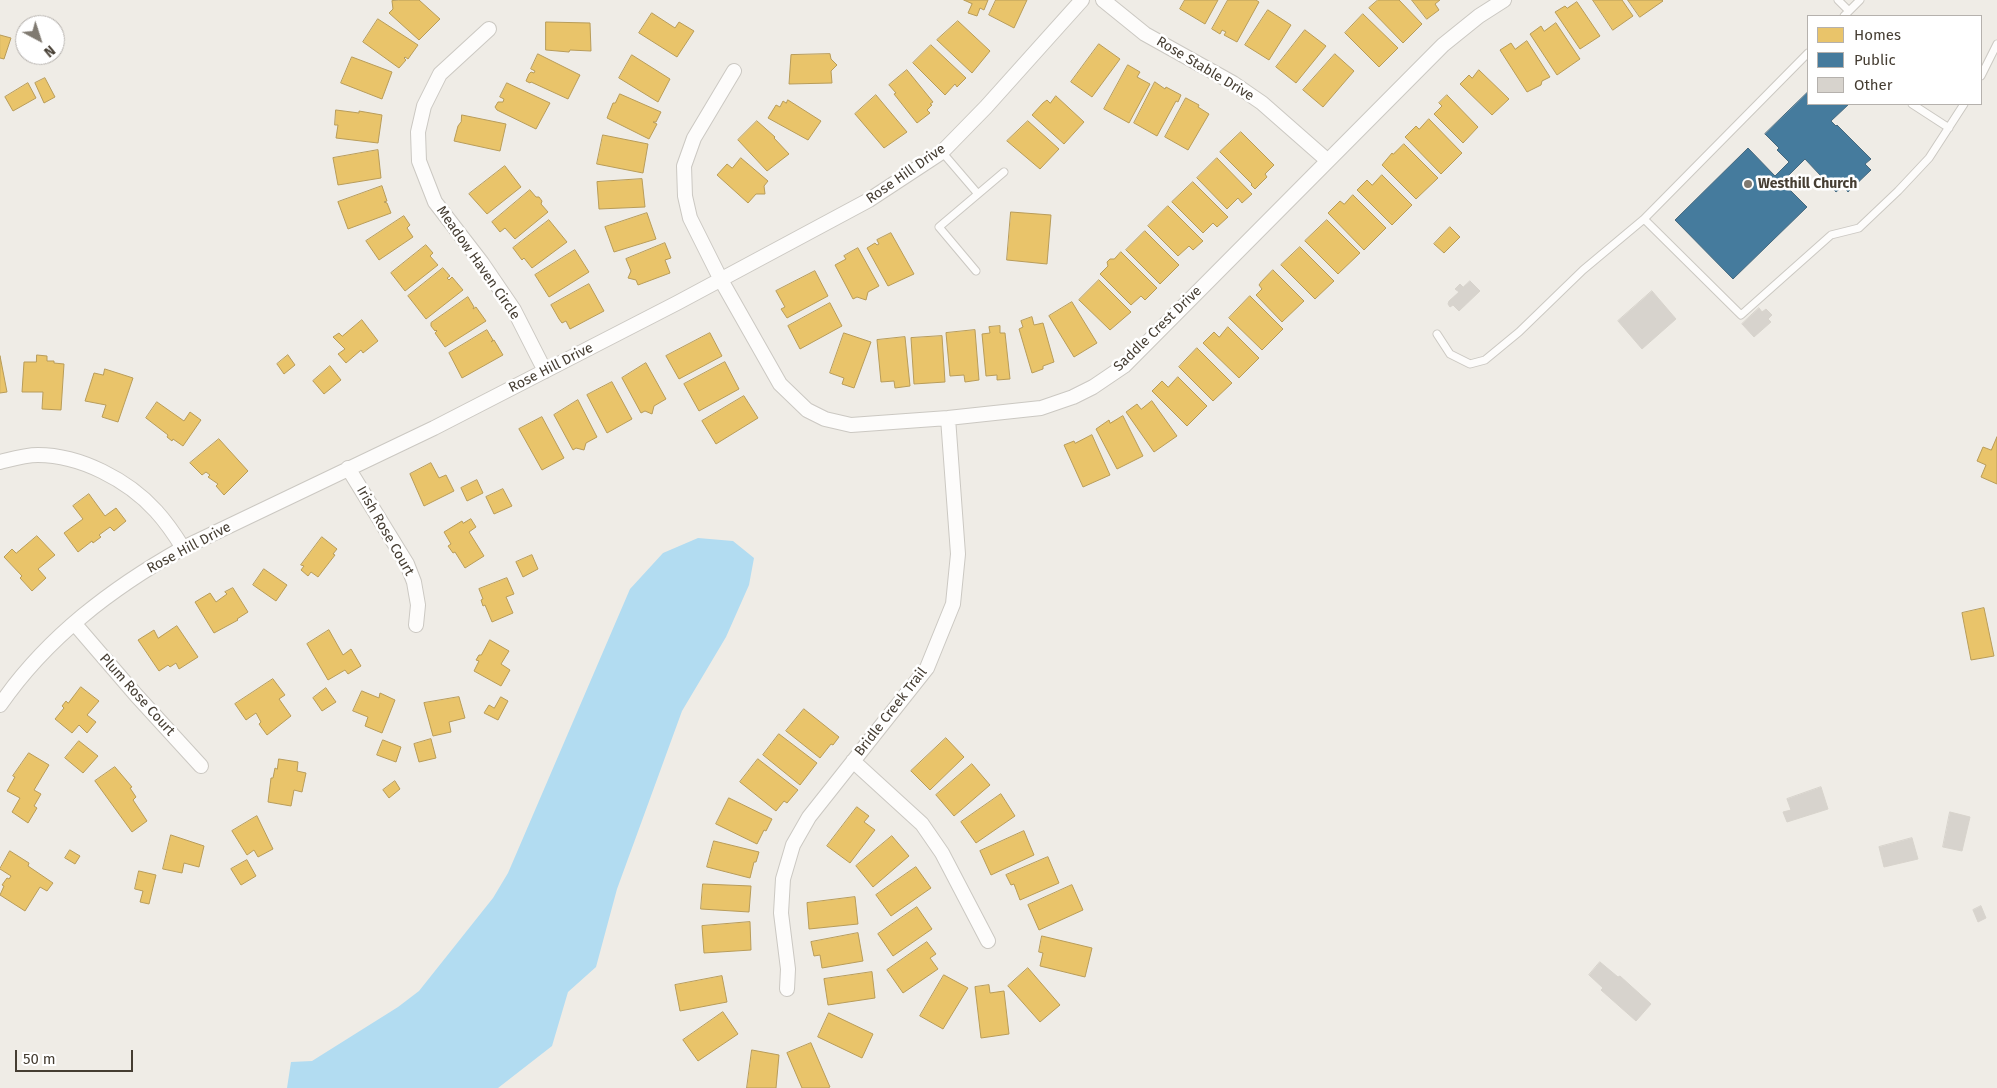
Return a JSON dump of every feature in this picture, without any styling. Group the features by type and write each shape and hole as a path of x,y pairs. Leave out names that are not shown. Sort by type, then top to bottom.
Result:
{"street":[{"name":"Rose Hill Drive","path":"0,705 23,674 47,647 116,589 146,569 183,548 434,428 721,280 869,200 942,152 986,107 1082,0"},
{"name":"Rose Stable Drive","path":"1103,0 1145,34 1233,83 1262,103 1328,161"},
{"name":"Saddle Crest Drive","path":"734,71 694,138 684,166 685,196 690,218 721,280 780,384 807,410 824,419 852,425 948,418 1041,408 1073,397 1124,366 1443,44 1479,16 1504,0"},
{"name":"Meadow Haven Circle","path":"489,29 440,74 424,106 418,132 420,161 435,202 482,263 514,310 545,371"},
{"name":"Bridle Creek Trail","path":"787,989 788,969 781,913 783,879 793,845 808,817 927,668 953,604 958,554 948,418"},
{"path":"0,462 21,456 38,455 62,457 78,461 116,479 137,493 156,511 183,548"},
{"name":"Irish Rose Court","path":"348,468 407,564 414,582 418,605 416,625"},
{"name":"Plum Rose Court","path":"74,623 136,696 201,766"},
{"path":"853,761 922,824 942,853 988,941"}],"lane":[{"path":"1838,0 1847,14 1860,0"},
{"path":"1982,74 1997,44"},
{"path":"1437,334 1450,354 1470,364 1486,360 1519,332 1582,270 1644,220 1807,54"},
{"path":"1914,105 1949,128"},
{"path":"1644,220 1741,316 1831,235 1859,228 1898,191 1930,158 1963,105"},
{"path":"942,152 978,194"},
{"path":"976,271 939,227 1004,172"}],"water":[{"path":"698,538 733,541 754,558 749,585 726,637 682,711 617,889 596,967 568,992 552,1046 498,1088 287,1088 291,1062 312,1061 398,1007 419,991 493,898 508,873 630,589 663,553"}],"building: Homes":[{"path":"419,0 440,19 419,40 389,13 393,9 392,1"},
{"path":"964,0 988,0 984,10 980,8 977,16 968,13 972,4"},
{"path":"996,0 1027,0 1014,28 989,15"},
{"path":"1185,0 1218,0 1205,24 1180,9"},
{"path":"1228,0 1256,0 1259,2 1237,42 1224,35 1226,32 1222,30 1220,34 1212,29"},
{"path":"1378,0 1399,0 1422,24 1403,43 1369,8"},
{"path":"1412,0 1440,0 1435,4 1439,10 1427,19"},
{"path":"1593,0 1622,0 1633,16 1613,30"},
{"path":"1628,0 1662,0 1663,1 1640,17"},
{"path":"1577,2 1600,36 1580,49 1555,12"},
{"path":"1268,10 1291,25 1269,60 1245,45"},
{"path":"652,13 675,28 679,22 694,31 677,57 639,33"},
{"path":"1363,14 1398,48 1379,67 1345,33"},
{"path":"378,19 418,45 408,59 404,58 406,60 399,68 363,42"},
{"path":"958,21 990,51 972,73 937,40"},
{"path":"546,22 590,23 591,51 546,50"},
{"path":"1556,23 1580,59 1557,75 1530,34 1541,26 1544,31"},
{"path":"1305,30 1326,46 1296,83 1276,67"},
{"path":"0,35 11,38 4,59 0,58"},
{"path":"1527,41 1550,77 1542,81 1541,85 1527,92 1500,50 1511,43 1515,49"},
{"path":"1099,44 1120,59 1092,97 1071,82"},
{"path":"931,45 966,78 957,87 955,84 945,95 913,63"},
{"path":"538,54 580,75 568,99 526,81 529,74 535,71 531,69"},
{"path":"830,54 831,59 837,65 831,71 832,83 789,84 791,55"},
{"path":"1335,54 1354,71 1323,107 1303,90"},
{"path":"632,55 670,79 658,102 619,78"},
{"path":"352,57 392,72 382,99 341,83"},
{"path":"1128,65 1140,72 1137,77 1150,84 1129,123 1104,109"},
{"path":"907,70 933,102 927,110 930,113 917,123 889,85"},
{"path":"1479,70 1509,99 1492,115 1460,84 1469,75 1472,78"},
{"path":"45,78 55,97 44,103 35,83"},
{"path":"1155,82 1165,89 1166,87 1181,95 1157,136 1134,123"},
{"path":"28,83 36,98 13,111 5,97"},
{"path":"507,83 550,103 536,129 497,110 495,107 498,102 503,102 504,99 500,97"},
{"path":"620,94 661,112 656,122 653,122 657,124 649,139 607,118 613,103 615,103"},
{"path":"876,95 907,132 884,148 855,114"},
{"path":"1447,95 1478,127 1463,143 1434,114 1442,106 1439,103"},
{"path":"1056,96 1084,122 1064,144 1032,115 1043,103 1047,100 1050,103"},
{"path":"1186,98 1199,105 1198,107 1209,114 1188,150 1165,137"},
{"path":"788,100 821,121 808,140 768,118 776,105 780,107 783,101 786,103"},
{"path":"336,110 382,115 378,143 336,138 338,125 335,125"},
{"path":"462,115 506,124 500,151 454,141"},
{"path":"1429,119 1462,153 1441,174 1405,137 1416,126 1419,129"},
{"path":"757,121 775,137 789,154 767,171 738,140"},
{"path":"1028,121 1059,149 1040,169 1007,141"},
{"path":"1241,132 1274,165 1265,174 1267,177 1255,189 1220,152"},
{"path":"603,135 648,144 643,173 597,164"},
{"path":"1404,144 1438,178 1416,199 1382,165 1392,153"},
{"path":"378,150 381,178 338,185 333,158"},
{"path":"741,158 768,181 764,186 765,194 756,194 748,203 717,175 727,164 732,168"},
{"path":"1217,158 1252,194 1242,203 1238,198 1227,209 1197,178"},
{"path":"505,166 521,187 487,214 469,194"},
{"path":"1382,175 1412,205 1392,225 1357,190 1367,180 1372,185"},
{"path":"642,179 645,207 599,209 597,182"},
{"path":"1193,182 1228,217 1217,227 1213,223 1203,233 1172,202"},
{"path":"382,186 387,201 384,202 387,203 391,213 348,229 338,202"},
{"path":"530,190 536,197 539,197 542,201 541,204 548,212 515,239 505,228 500,232 492,222"},
{"path":"1353,195 1386,228 1364,250 1328,213 1340,201 1344,204"},
{"path":"1168,206 1203,241 1193,250 1189,246 1178,256 1148,226"},
{"path":"1011,212 1051,215 1047,264 1007,260"},
{"path":"647,213 656,239 614,252 605,227"},
{"path":"404,216 410,225 407,228 413,237 379,260 366,241"},
{"path":"549,220 567,242 532,268 524,258 522,260 513,248"},
{"path":"1327,220 1360,253 1338,274 1305,241"},
{"path":"1450,227 1460,237 1444,253 1434,244"},
{"path":"1145,231 1179,265 1160,284 1126,250"},
{"path":"891,233 914,274 888,286 867,248 875,243 879,244 877,240"},
{"path":"665,243 671,258 665,260 670,273 638,285 636,280 628,278 631,271 626,259"},
{"path":"426,245 433,253 430,256 438,265 405,291 391,273"},
{"path":"1300,247 1334,281 1315,299 1281,265"},
{"path":"858,248 879,286 868,292 866,300 857,297 853,299 835,265 846,259 844,256"},
{"path":"575,250 589,272 549,297 535,275"},
{"path":"1121,252 1157,288 1145,300 1141,296 1131,305 1100,274 1108,266 1107,262 1110,259 1114,259"},
{"path":"443,268 450,276 447,278 449,280 452,277 463,290 426,319 408,296"},
{"path":"1273,270 1304,301 1282,322 1256,295 1262,289 1259,285 1261,282"},
{"path":"815,271 828,296 787,318 781,309 785,307 776,291"},
{"path":"1099,280 1131,312 1110,330 1079,300"},
{"path":"589,284 604,311 570,329 566,321 562,323 551,305"},
{"path":"1250,296 1283,329 1262,350 1229,318"},
{"path":"468,297 474,307 473,309 476,307 486,321 445,347 435,333 437,331 431,326 431,323"},
{"path":"1072,302 1097,343 1074,357 1049,316"},
{"path":"830,303 842,326 800,349 788,326"},
{"path":"1032,317 1034,325 1043,323 1054,362 1032,373 1019,329 1023,327 1021,321"},
{"path":"362,320 378,341 363,353 361,350 346,363 338,354 345,349 333,337 339,333 342,336"},
{"path":"1000,326 1000,333 1005,333 1010,379 997,380 997,375 986,376 982,334 990,333 989,327"},
{"path":"1228,327 1259,358 1239,378 1203,343 1214,332 1219,337"},
{"path":"487,330 493,340 491,342 494,340 503,355 462,378 449,353"},
{"path":"975,330 979,380 965,382 964,375 950,376 946,333"},
{"path":"710,333 722,356 679,379 666,356"},
{"path":"844,333 871,342 854,388 842,384 844,378 830,373"},
{"path":"942,336 945,382 914,384 911,338"},
{"path":"905,337 910,386 895,388 894,381 881,382 877,340"},
{"path":"1197,348 1232,383 1213,401 1179,367"},
{"path":"37,355 47,356 47,361 64,364 61,410 42,409 43,392 22,392 24,362 36,362"},
{"path":"288,355 295,365 284,374 277,364"},
{"path":"0,356 7,392 0,393"},
{"path":"725,362 739,389 699,411 684,384"},
{"path":"646,363 666,399 654,406 652,414 645,411 641,413 622,378"},
{"path":"330,366 341,380 324,394 313,381"},
{"path":"105,369 133,378 118,422 102,417 106,405 85,401 94,373 103,375"},
{"path":"1178,377 1207,406 1187,426 1152,391 1162,381 1168,387"},
{"path":"612,382 632,419 607,433 587,395"},
{"path":"744,396 758,418 716,444 702,421"},
{"path":"578,400 597,437 586,443 584,450 576,448 573,450 554,415"},
{"path":"1152,401 1177,436 1154,452 1126,412 1137,404 1141,409"},
{"path":"157,402 184,421 190,412 201,420 183,446 173,439 172,441 167,437 168,435 146,418"},
{"path":"1123,416 1143,456 1117,469 1096,429 1109,420 1110,423"},
{"path":"542,417 564,458 542,470 519,429"},
{"path":"1092,435 1110,475 1083,487 1064,445 1074,441 1075,443"},
{"path":"1997,437 1997,484 1981,477 1986,465 1977,461 1983,447 1991,450"},
{"path":"219,439 248,471 224,495 216,486 218,484 208,477 210,475 206,472 202,475 190,463"},
{"path":"431,463 439,478 446,475 454,491 424,506 410,474"},
{"path":"477,480 483,493 467,501 461,488"},
{"path":"503,489 512,506 494,514 486,497"},
{"path":"89,494 105,516 116,508 126,521 114,531 110,527 99,535 101,537 93,543 92,541 78,552 64,533 83,519 73,506"},
{"path":"471,519 476,527 469,532 484,556 465,568 455,552 453,553 448,546 451,544 444,532 462,521 463,523"},
{"path":"37,536 55,555 38,569 46,578 32,591 20,578 22,576 4,557 12,549 16,553"},
{"path":"322,537 337,549 333,554 335,555 318,577 311,572 308,576 301,570 304,566 301,565"},
{"path":"532,555 538,569 523,577 516,562"},
{"path":"264,569 287,585 276,601 253,585"},
{"path":"507,578 514,594 506,597 513,613 492,622 485,605 483,606 481,600 483,599 479,589"},
{"path":"233,588 248,612 238,620 214,633 195,602 210,593 216,602 227,594 225,592"},
{"path":"1984,608 1994,656 1971,660 1962,613"},
{"path":"177,626 198,657 179,669 176,663 170,667 168,665 159,671 138,640 154,630 158,638"},
{"path":"329,630 343,655 351,649 361,666 348,674 345,670 328,680 307,644"},
{"path":"490,640 509,651 501,664 510,670 501,686 474,671 479,661 476,660"},
{"path":"273,679 285,695 279,699 291,716 267,735 259,724 261,722 256,713 246,720 235,704"},
{"path":"81,687 99,701 87,715 96,722 87,733 79,725 72,733 55,719 64,708 62,706 66,701 68,703"},
{"path":"326,688 336,702 322,711 313,698"},
{"path":"362,691 379,698 380,693 395,700 382,733 365,726 368,717 353,711"},
{"path":"459,697 465,718 449,722 451,732 433,736 424,703"},
{"path":"501,697 508,701 498,720 484,713 489,705 494,708"},
{"path":"804,709 839,737 820,758 786,731"},
{"path":"779,734 817,763 800,785 763,755"},
{"path":"946,738 964,757 930,790 911,771"},
{"path":"431,739 436,758 419,762 414,744"},
{"path":"383,740 401,747 396,762 377,755"},
{"path":"79,741 98,756 83,773 65,758"},
{"path":"29,753 49,765 34,790 41,794 34,806 37,808 28,823 12,812 20,798 7,791 15,777 13,776"},
{"path":"279,759 298,762 297,771 306,773 302,792 294,790 291,806 268,802 271,778 273,778 275,768 277,769"},
{"path":"758,759 798,790 787,803 784,801 776,811 740,782"},
{"path":"972,764 990,785 954,816 936,795"},
{"path":"115,767 132,787 130,788 136,797 133,800 147,821 132,832 95,781"},
{"path":"395,781 400,789 389,798 383,790"},
{"path":"1001,794 1015,816 976,843 961,822"},
{"path":"729,798 772,819 757,844 716,824"},
{"path":"857,807 869,816 864,822 875,830 850,863 827,846"},
{"path":"257,816 273,849 258,857 254,850 247,855 232,831"},
{"path":"1024,831 1034,855 991,875 980,851"},
{"path":"171,835 204,846 199,867 184,863 182,873 163,869"},
{"path":"892,836 909,856 873,887 856,866"},
{"path":"714,841 759,852 750,878 707,867"},
{"path":"70,850 80,856 75,864 65,858"},
{"path":"10,851 29,863 28,866 53,883 47,891 40,887 25,911 0,895 4,886 2,885 11,876 0,869"},
{"path":"1048,857 1059,883 1020,900 1014,884 1011,885 1006,875"},
{"path":"247,860 256,876 241,885 231,869"},
{"path":"916,867 931,888 891,916 876,895"},
{"path":"139,871 156,875 149,904 140,902 143,891 135,889"},
{"path":"703,884 751,886 749,912 701,909"},
{"path":"1072,885 1083,910 1039,930 1028,905"},
{"path":"855,897 858,924 809,929 807,903"},
{"path":"917,907 932,929 893,956 878,934"},
{"path":"750,922 751,950 704,953 702,926"},
{"path":"858,933 863,961 822,968 820,955 814,956 811,942"},
{"path":"1042,936 1092,948 1085,977 1040,966 1043,953 1039,952"},
{"path":"927,942 936,954 930,958 938,969 903,993 887,970"},
{"path":"1028,968 1060,1005 1040,1022 1008,986"},
{"path":"872,972 875,998 828,1005 824,979"},
{"path":"944,975 968,988 943,1029 920,1016"},
{"path":"722,976 727,1002 680,1011 675,985"},
{"path":"989,985 990,993 1004,991 1009,1034 981,1038 975,987"},
{"path":"723,1012 738,1034 698,1061 683,1040"},
{"path":"829,1013 873,1034 862,1058 818,1037"},
{"path":"811,1043 830,1087 828,1088 802,1088 787,1053"},
{"path":"752,1050 779,1055 776,1088 747,1088"}],"building: Public":[{"name":"Westhill Church","path":"1807,93 1807,105 1848,105 1831,121 1871,159 1865,164 1871,170 1848,192 1843,186 1836,192 1805,159 1782,182 1807,207 1733,279 1675,220 1748,148 1775,176 1789,162 1777,150 1779,148 1765,134"}],"building: Other":[{"path":"1470,281 1480,291 1459,311 1453,305 1450,307 1449,301 1459,292 1455,289 1460,284 1463,287"},
{"path":"1652,291 1676,319 1642,349 1618,321"},
{"path":"1759,308 1762,312 1766,309 1772,315 1768,319 1771,322 1754,337 1742,324"},
{"path":"1821,787 1828,809 1787,822 1783,812 1791,810 1787,799"},
{"path":"1950,812 1970,817 1962,851 1943,847"},
{"path":"1912,838 1918,859 1884,867 1879,847"},
{"path":"1981,906 1986,918 1978,922 1973,910"},
{"path":"1600,962 1618,977 1620,976 1651,1004 1636,1021 1601,990 1603,988 1589,975"}],"place":[{"name":"Westhill Church","path":"1748,184"}]}
